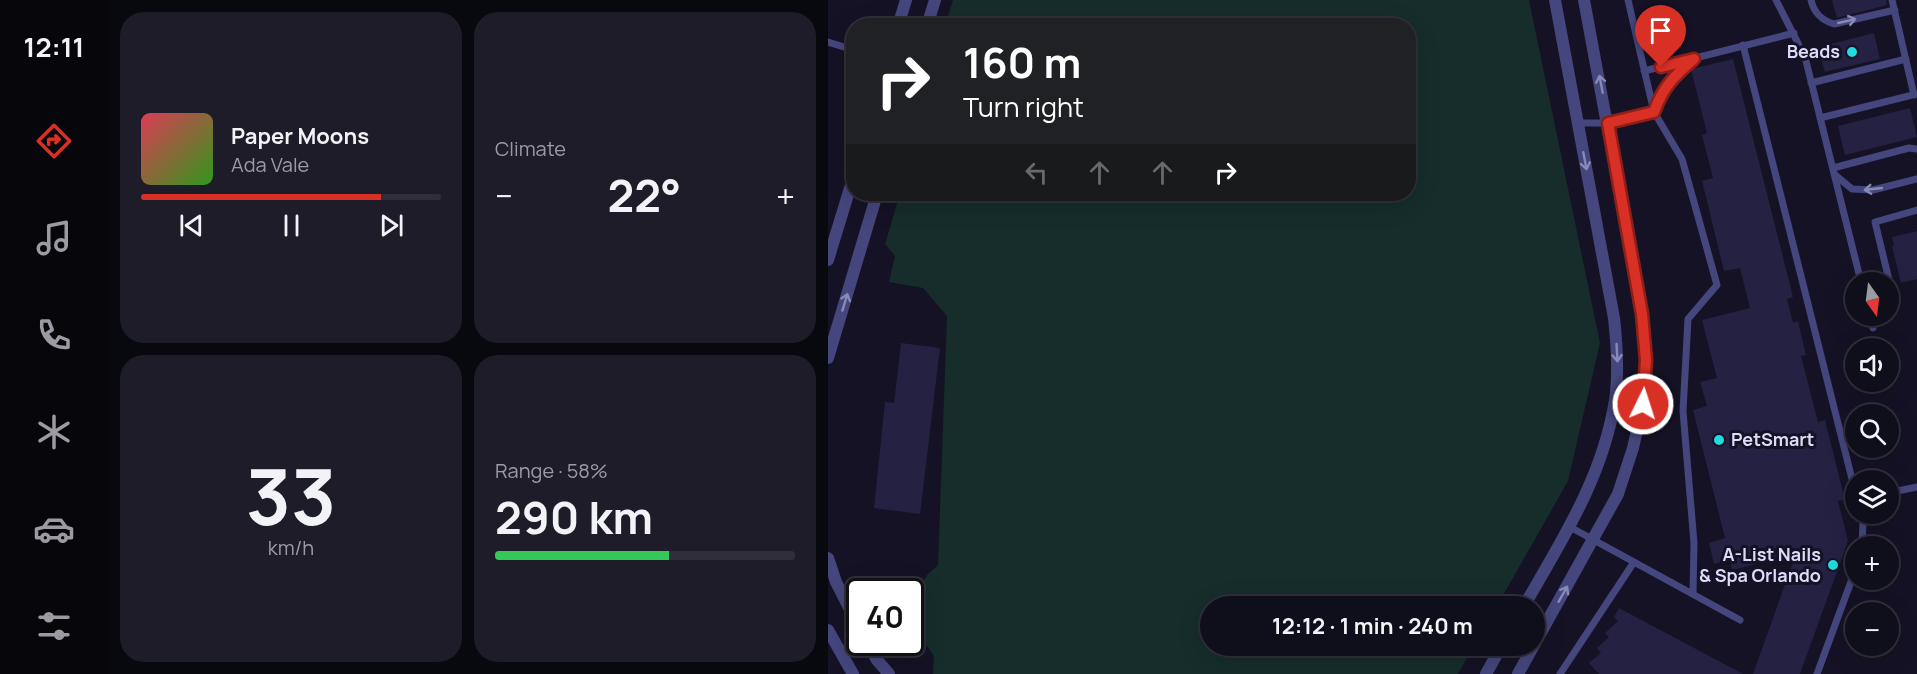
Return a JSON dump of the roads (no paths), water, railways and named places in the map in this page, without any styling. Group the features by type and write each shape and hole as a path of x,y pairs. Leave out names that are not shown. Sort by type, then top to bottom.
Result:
{"street":[{"path":"900,18 906,0"},
{"path":"929,18 935,0"},
{"path":"1530,596 1593,483 1606,441 1615,400 1618,360 1614,318 1555,0"},
{"path":"1545,626 1618,494 1634,448 1643,404 1646,360 1642,314 1584,0"},
{"path":"828,260 846,201"},
{"path":"828,358 875,201"},
{"path":"828,558 846,602"},
{"path":"828,630 853,674"},
{"path":"875,656 889,674"},
{"path":"1486,674 1496,656"},
{"path":"1518,674 1528,656"}],"lane":[{"path":"1628,0 1654,112 1682,159 1717,285 1688,319 1683,411 1694,543 1693,594"},
{"path":"1776,0 1805,57 1859,272"},
{"path":"1810,0 1814,12 1826,22 1834,24 1895,10"},
{"path":"1820,118 1916,94 1892,0"},
{"path":"1644,71 1794,33"},
{"path":"828,42 846,48"},
{"path":"1743,45 1850,470"},
{"path":"1654,112 1670,80 1694,59"},
{"path":"1811,83 1906,59"},
{"path":"1578,123 1608,123 1654,112"},
{"path":"1834,171 1909,148 1917,150"},
{"path":"1834,171 1852,189 1873,190 1917,179"},
{"path":"1887,272 1875,222 1917,210"},
{"path":"1899,491 1917,487"},
{"path":"1569,527 1740,620"},
{"path":"1560,674 1634,562"},
{"path":"1817,674 1848,590"}],"place":[{"name":"Beads","path":"1852,52"},
{"name":"PetSmart","path":"1719,440"},
{"name":"A-List Nails & Spa Orlando","path":"1833,565"}]}
